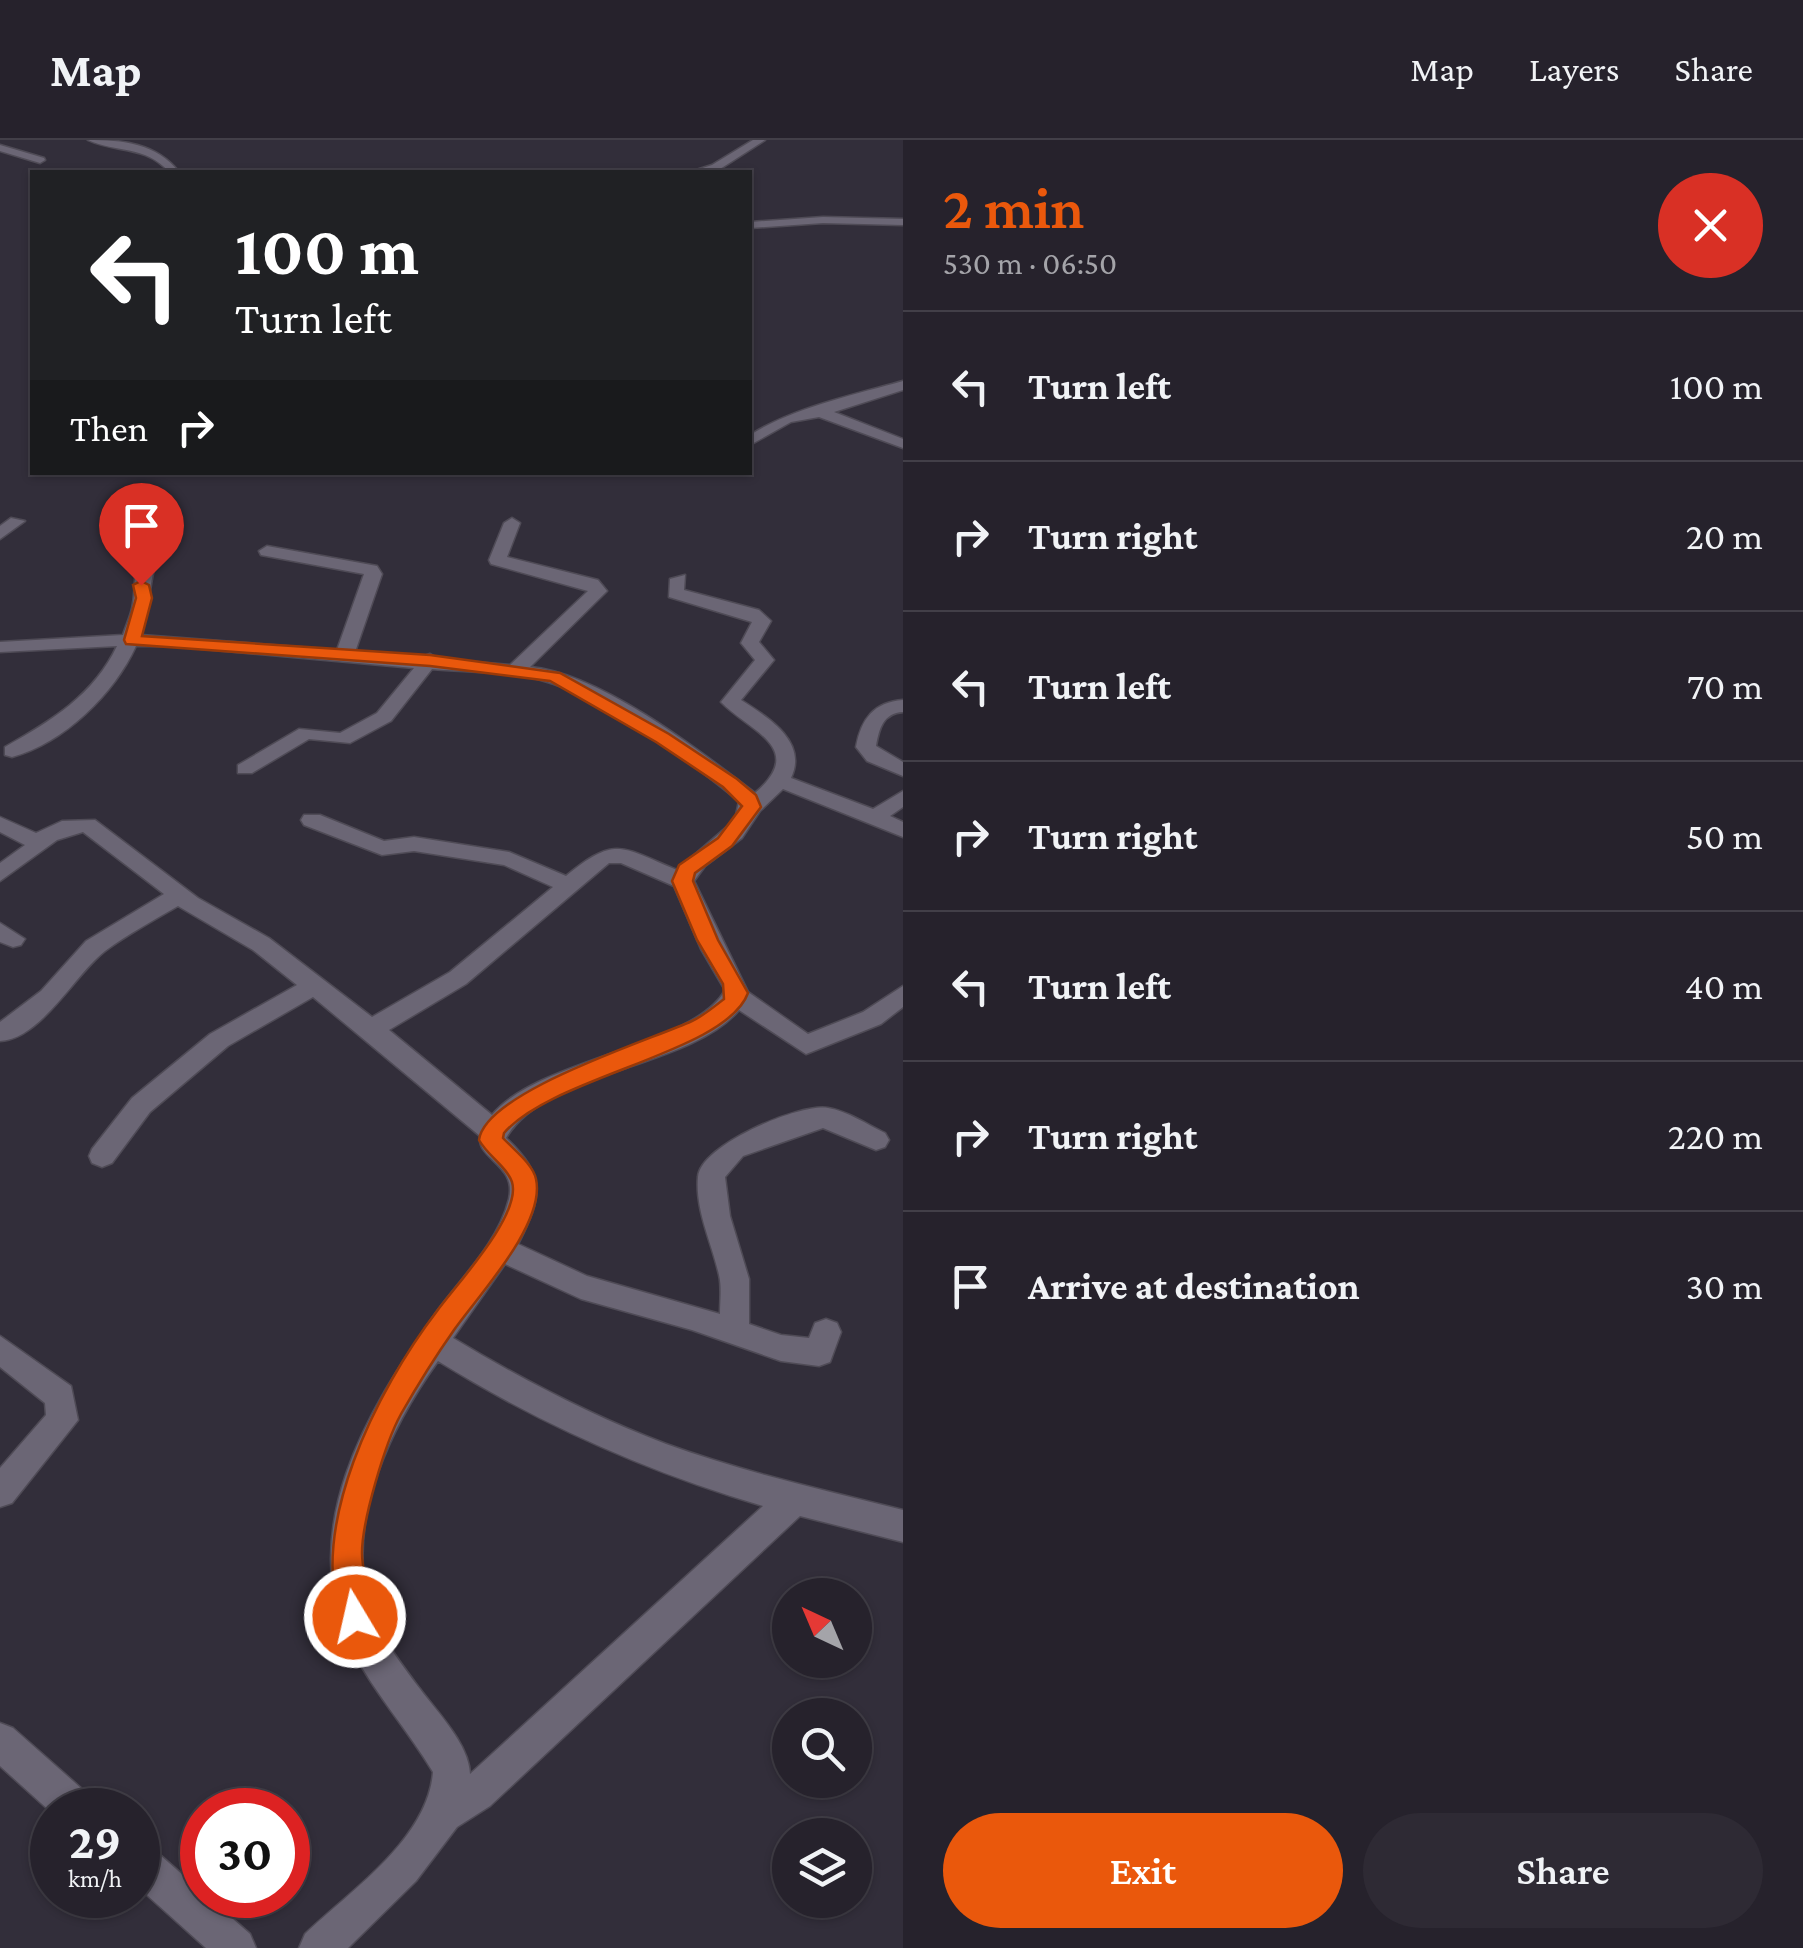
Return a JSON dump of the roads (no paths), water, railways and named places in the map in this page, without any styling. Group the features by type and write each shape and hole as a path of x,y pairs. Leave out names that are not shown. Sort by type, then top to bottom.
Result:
{"street":[{"path":"94,140 141,147 165,160 172,170"},
{"path":"703,170 716,167 760,140"},
{"path":"0,148 40,160"},
{"path":"752,225 824,220 903,222"},
{"path":"752,439 797,414 820,412 903,385"},
{"path":"820,412 903,444"},
{"path":"0,534 16,521"},
{"path":"512,523 497,560 592,584 598,591 517,669"},
{"path":"12,750 89,704 110,679 132,640 144,598 140,580 153,550"},
{"path":"268,550 371,570 373,574 346,654"},
{"path":"678,580 675,593 753,614 762,621 750,643 765,660 731,702 774,730 786,762 781,782 752,807 725,842 686,870 682,881 708,940 734,984 736,996 806,1046 872,1018 903,994"},
{"path":"0,647 132,640 430,660 554,676 615,709 730,783 749,799 752,807"},
{"path":"245,769 298,736 316,733 343,739 384,717 430,660"},
{"path":"903,706 890,706 876,716 868,730 866,747 874,757 903,770"},
{"path":"781,782 903,830"},
{"path":"875,817 903,797"},
{"path":"312,820 382,848 414,844 509,858 567,884"},
{"path":"0,824 21,836 46,840"},
{"path":"0,874 62,828 87,824 179,895 261,944 492,1131"},
{"path":"370,1030 458,978 593,863 614,855 682,881"},
{"path":"3,1033 50,997 94,947 179,895"},
{"path":"102,1156 141,1105 219,1040 314,986"},
{"path":"444,1814 452,1768 372,1650 355,1617 347,1552 370,1452 389,1409 445,1321 501,1249 518,1212 524,1178 491,1140 498,1122 578,1077 704,1026 723,1014 736,996"},
{"path":"734,1331 735,1279 716,1216 711,1174 734,1149 824,1117 876,1140"},
{"path":"501,1249 581,1287 781,1348 819,1353 826,1332"},
{"path":"434,1342 514,1388 631,1446 794,1498 903,1526"},
{"path":"0,1349 60,1396 62,1420 0,1492"},
{"path":"320,1948 405,1861 444,1814 477,1792 794,1498"},
{"path":"0,1742 53,1788"},
{"path":"160,1881 236,1948"}]}
